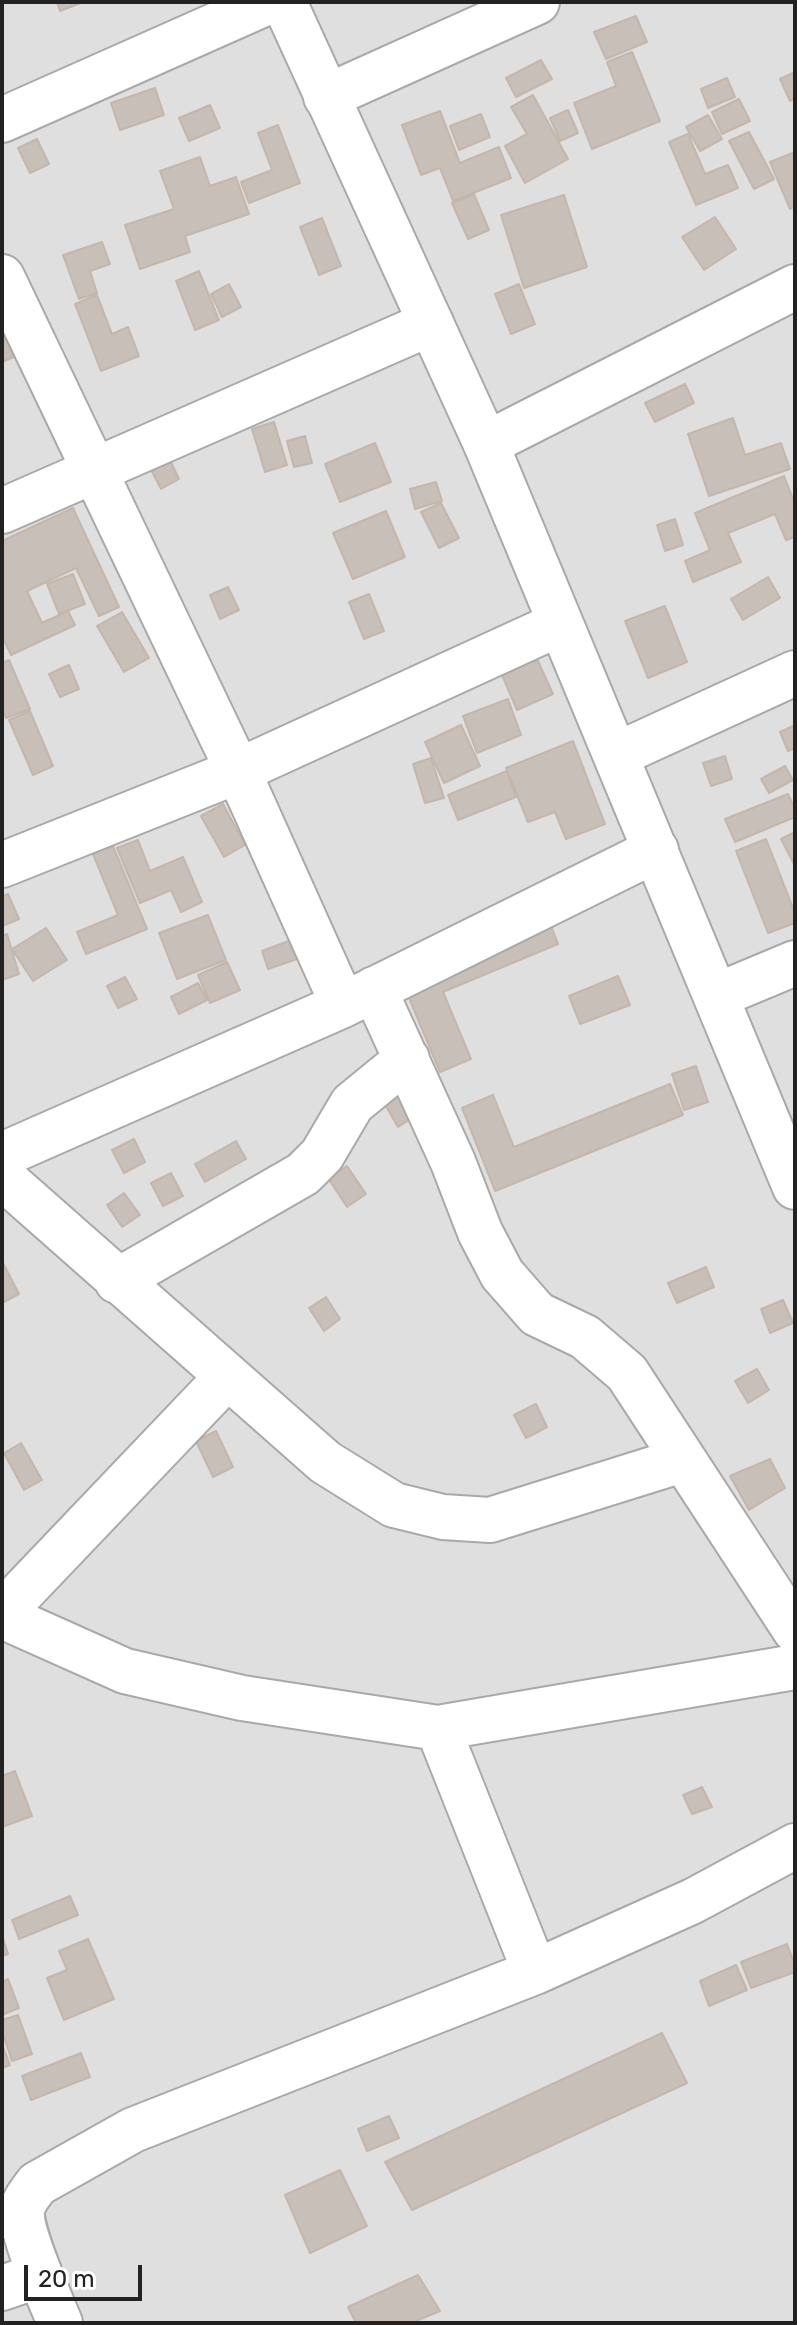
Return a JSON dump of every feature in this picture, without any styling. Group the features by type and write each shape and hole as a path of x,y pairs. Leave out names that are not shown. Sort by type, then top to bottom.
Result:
{"street":[{"path":"2,120 268,2"},
{"path":"284,2 486,444 795,1187"},
{"path":"326,97 537,2"},
{"path":"2,277 238,771 359,997 407,1059 480,1232 502,1274 537,1314 585,1337 627,1373 795,1630"},
{"path":"486,444 795,287"},
{"path":"2,511 431,323"},
{"path":"2,865 238,771 559,624"},
{"path":"616,755 795,673"},
{"path":"2,1155 359,997 656,850"},
{"path":"716,996 795,963"},
{"path":"117,1281 303,1174 322,1155 352,1104 407,1059"},
{"path":"2,1177 325,1462 394,1505 443,1517 490,1520 682,1460"},
{"path":"227,1377 2,1614 125,1671 242,1698 438,1728 795,1667"},
{"path":"438,1728 535,1972"},
{"path":"60,2323 21,2282 22,2212 37,2184 133,2130 535,1972 693,1901 795,1846"}],"shaded area":[{"path":"2,2 795,2 795,2323 2,2323"}],"building":[{"path":"57,2 83,2 60,11"},
{"path":"636,16 647,42 606,59 594,32"},
{"path":"632,52 660,121 592,149 574,103 616,86 607,62"},
{"path":"541,60 552,79 516,97 506,78"},
{"path":"795,72 795,98 790,101 780,79"},
{"path":"727,78 735,97 708,108 701,89"},
{"path":"155,88 164,115 120,130 111,103"},
{"path":"533,95 568,159 525,183 505,146 527,134 511,107"},
{"path":"739,99 750,121 722,134 712,112"},
{"path":"210,105 220,128 189,141 179,118"},
{"path":"568,110 578,133 560,141 550,118"},
{"path":"440,111 460,163 499,147 511,178 453,201 440,168 421,175 402,125"},
{"path":"481,114 490,137 459,150 450,126"},
{"path":"708,115 722,139 700,151 686,127"},
{"path":"278,125 300,183 249,203 241,182 272,170 258,133"},
{"path":"749,132 774,179 754,189 729,141"},
{"path":"688,134 705,174 728,165 738,188 696,205 669,142"},
{"path":"37,139 49,164 30,173 18,148"},
{"path":"795,152 795,206 790,209 770,162"},
{"path":"200,157 210,186 236,177 249,214 185,236 190,252 140,269 125,225 174,209 160,171"},
{"path":"474,194 489,230 468,239 452,203"},
{"path":"564,195 587,267 524,288 501,215"},
{"path":"715,217 736,249 704,270 682,237"},
{"path":"322,218 341,266 319,275 300,227"},
{"path":"102,242 110,264 90,271 97,293 79,299 63,255"},
{"path":"199,271 219,320 195,330 176,281"},
{"path":"229,284 241,307 222,317 211,294"},
{"path":"519,284 535,324 511,334 495,294"},
{"path":"97,295 112,334 128,327 139,356 101,371 75,304"},
{"path":"2,330 14,357 2,362"},
{"path":"685,384 694,403 655,422 645,403"},
{"path":"733,418 745,455 781,443 790,469 709,496 688,434"},
{"path":"274,422 287,465 265,472 252,429"},
{"path":"305,436 312,463 294,467 287,441"},
{"path":"375,443 391,482 340,502 325,464"},
{"path":"168,456 179,479 161,489 149,466"},
{"path":"784,476 795,504 795,537 786,540 775,514 728,533 741,562 693,582 685,561 710,550 695,513"},
{"path":"436,482 442,501 415,509 410,489"},
{"path":"441,503 459,538 439,548 421,512"},
{"path":"73,508 119,607 99,616 76,568 27,591 42,623 68,611 75,625 11,655 2,636 2,541"},
{"path":"386,511 405,557 353,579 333,533"},
{"path":"675,519 683,545 665,551 657,525"},
{"path":"73,574 85,604 59,614 47,584"},
{"path":"768,577 780,598 743,620 731,599"},
{"path":"228,587 239,610 220,619 210,595"},
{"path":"369,594 384,631 364,639 349,602"},
{"path":"665,606 687,662 648,678 625,621"},
{"path":"122,612 149,658 124,672 97,626"},
{"path":"537,659 553,694 517,710 502,675"},
{"path":"9,660 30,709 6,718 2,709 2,663"},
{"path":"69,665 79,689 60,697 49,674"},
{"path":"508,699 521,735 477,753 463,716"},
{"path":"30,711 53,766 33,775 9,720"},
{"path":"461,725 480,766 444,783 425,742"},
{"path":"795,725 795,748 788,751 780,732"},
{"path":"573,741 605,824 566,839 555,812 528,822 506,768"},
{"path":"725,756 732,779 711,786 703,763"},
{"path":"431,758 444,798 425,803 413,764"},
{"path":"785,766 793,780 769,793 761,779"},
{"path":"507,771 516,797 458,820 448,795"},
{"path":"788,794 795,817 735,842 725,819"},
{"path":"223,804 245,845 224,857 201,816"},
{"path":"795,832 795,864 794,864 781,839"},
{"path":"766,839 795,913 795,923 768,933 736,851"},
{"path":"138,840 150,871 183,857 202,902 181,912 171,890 140,903 117,848"},
{"path":"113,846 147,929 86,954 77,932 118,915 93,854"},
{"path":"8,894 19,919 2,926 2,897"},
{"path":"546,913 558,944 443,992 471,1059 440,1072 399,974"},
{"path":"208,915 226,960 177,979 159,933"},
{"path":"46,928 67,960 33,981 12,949"},
{"path":"7,934 19,974 2,980 2,936"},
{"path":"294,939 300,958 268,969 262,951"},
{"path":"227,962 240,990 210,1003 198,975"},
{"path":"618,976 630,1005 580,1024 569,996"},
{"path":"125,977 137,999 118,1008 107,986"},
{"path":"198,983 207,1000 179,1014 171,997"},
{"path":"696,1066 708,1102 684,1110 672,1074"},
{"path":"670,1084 683,1115 495,1191 462,1108 493,1095 514,1147"},
{"path":"397,1092 412,1118 398,1127 383,1101"},
{"path":"134,1139 145,1162 124,1173 112,1150"},
{"path":"236,1141 246,1159 205,1182 195,1164"},
{"path":"347,1166 366,1194 347,1207 328,1178"},
{"path":"171,1173 183,1196 163,1206 151,1183"},
{"path":"124,1193 140,1215 122,1227 107,1205"},
{"path":"2,1261 19,1294 2,1303"},
{"path":"706,1267 714,1287 677,1303 668,1283"},
{"path":"326,1297 340,1319 324,1331 309,1308"},
{"path":"783,1300 793,1323 770,1333 761,1309"},
{"path":"757,1369 769,1390 748,1403 735,1381"},
{"path":"536,1404 547,1427 526,1438 514,1415"},
{"path":"216,1431 233,1467 213,1477 196,1441"},
{"path":"21,1443 42,1480 24,1490 4,1453"},
{"path":"770,1459 785,1488 749,1510 730,1476"},
{"path":"15,1771 32,1816 2,1827 2,1776"},
{"path":"702,1787 712,1807 692,1814 683,1795"},
{"path":"70,1896 78,1915 19,1939 12,1920"},
{"path":"2,1935 8,1954 2,1956"},
{"path":"88,1939 114,1999 64,2020 47,1978 67,1970 59,1951"},
{"path":"787,1944 795,1972 751,1988 741,1962"},
{"path":"736,1965 747,1990 709,2006 700,1981"},
{"path":"8,1979 19,2008 2,2015 2,1982"},
{"path":"18,2015 32,2054 12,2061 2,2031 2,2020"},
{"path":"662,2033 687,2083 412,2210 385,2162"},
{"path":"2,2044 10,2065 2,2068"},
{"path":"81,2053 90,2077 31,2100 22,2076"},
{"path":"389,2116 399,2138 367,2151 358,2129"},
{"path":"340,2170 367,2226 310,2253 285,2195"},
{"path":"418,2275 440,2311 411,2323 356,2323 348,2307"}]}
